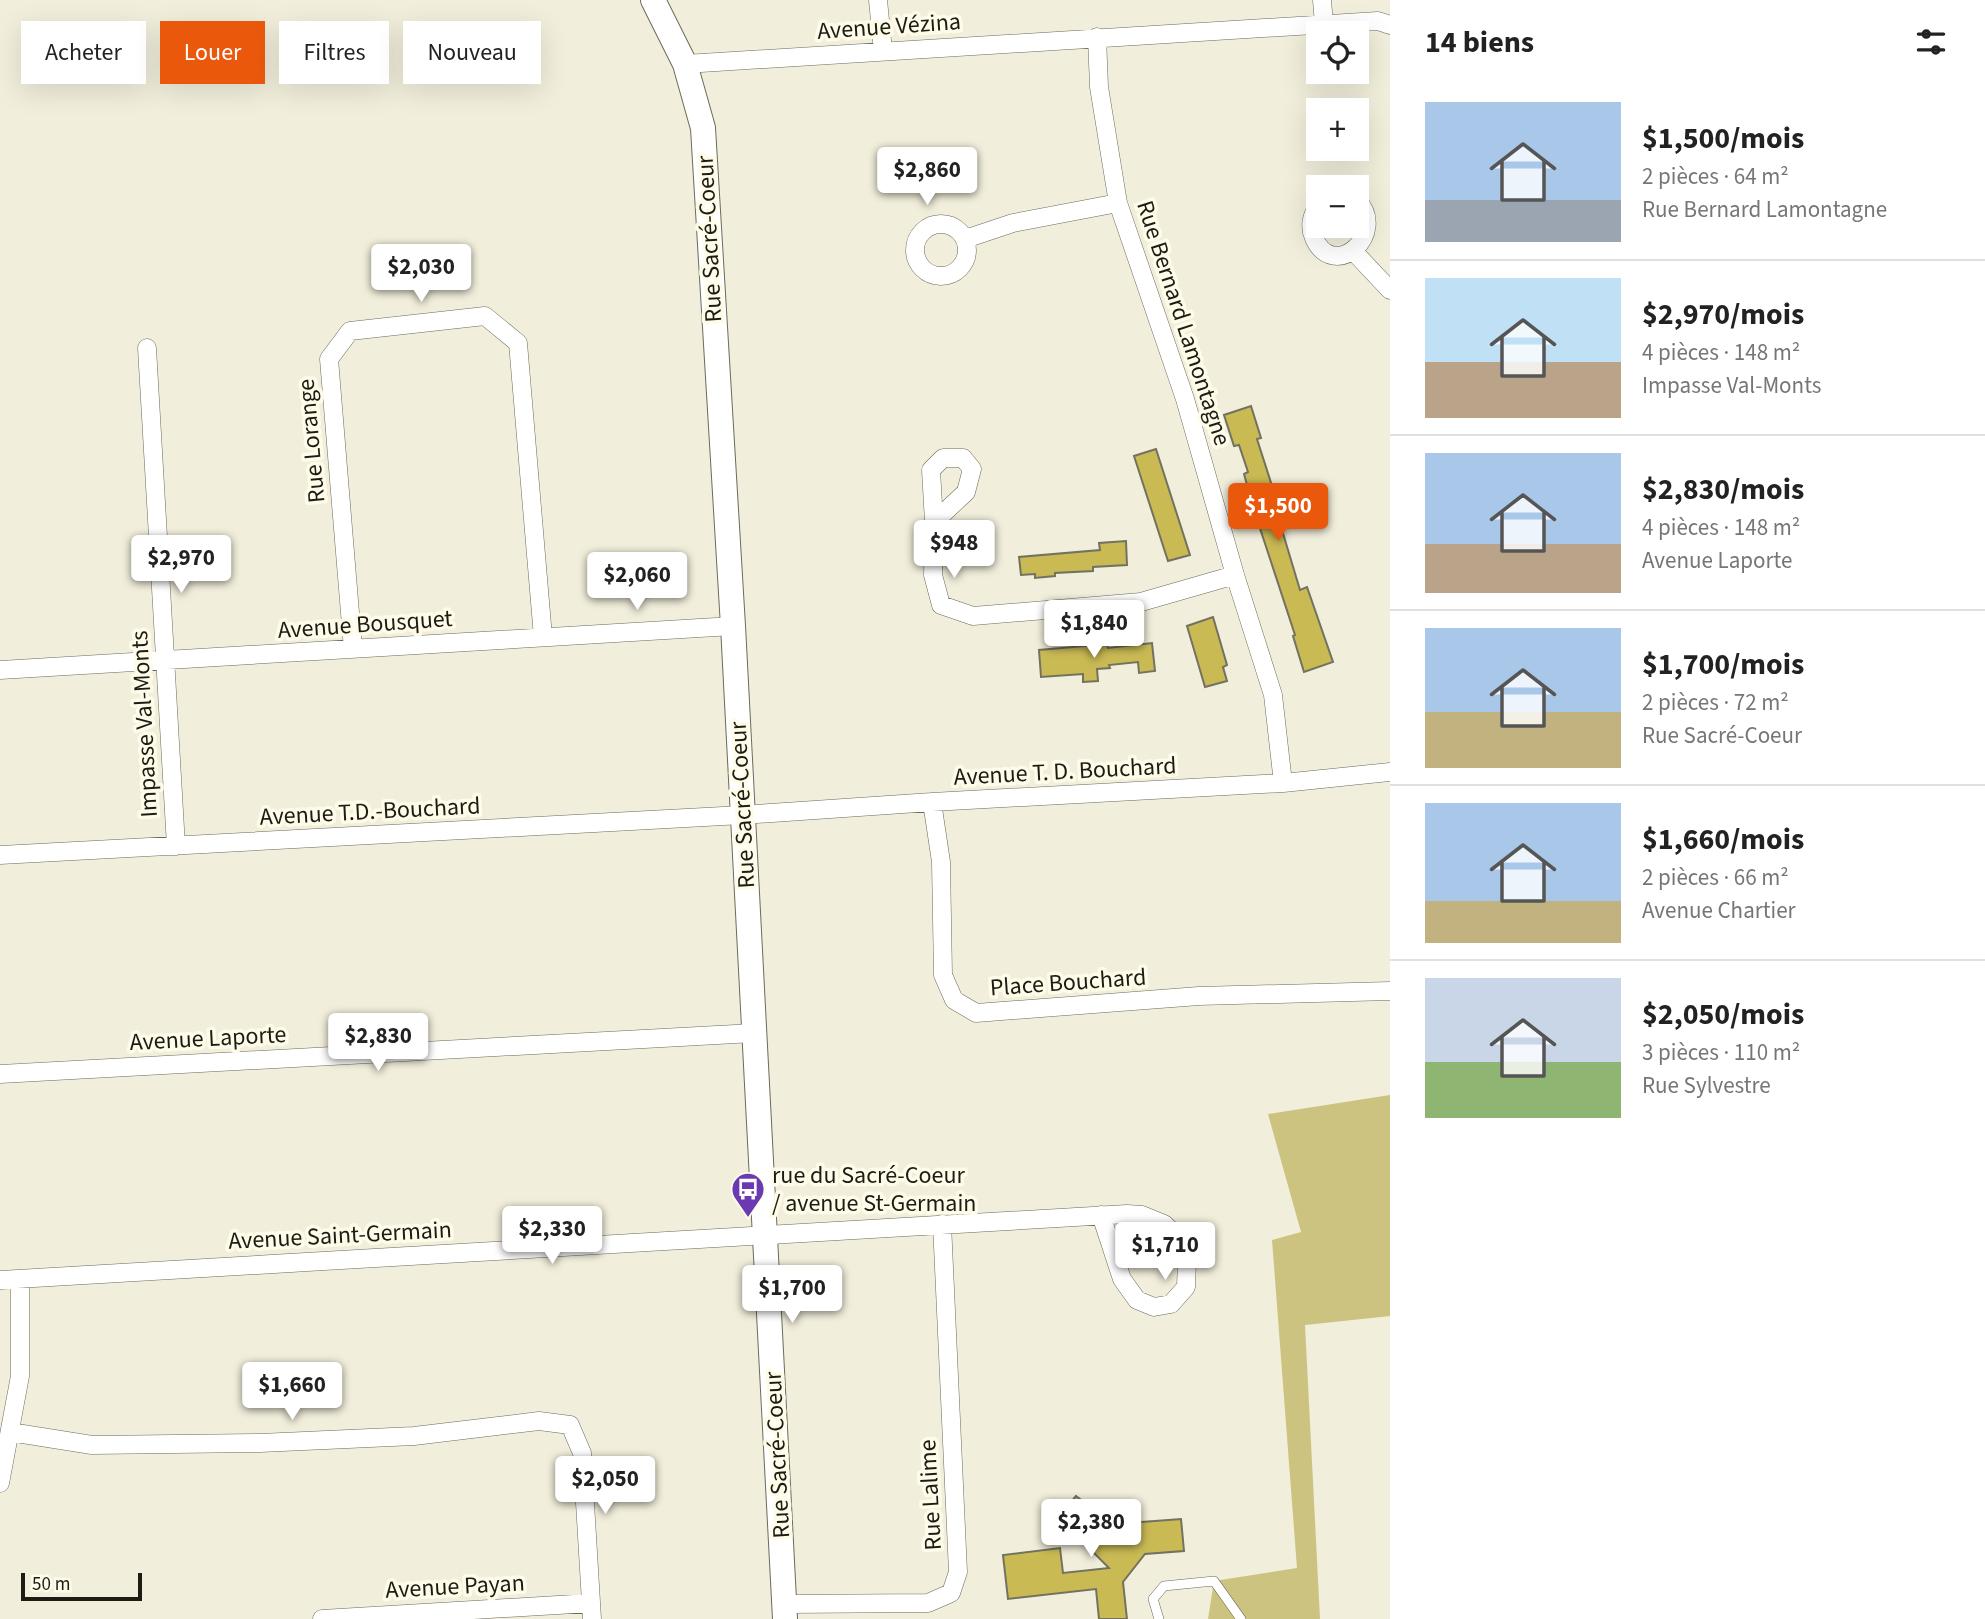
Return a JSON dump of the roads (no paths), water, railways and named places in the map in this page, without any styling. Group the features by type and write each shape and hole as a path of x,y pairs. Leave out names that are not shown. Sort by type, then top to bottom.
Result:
{"street":[{"name":"Rue Sacré-Coeur","path":"653,0 685,64 702,128 733,626 785,1612"},
{"path":"878,0 883,51"},
{"path":"1322,0 1324,21"},
{"name":"Avenue Vézina","path":"1369,22 1390,25"},
{"name":"Avenue Vézina","path":"685,64 1306,25"},
{"name":"Rue Bernard Lamontagne","path":"1097,37 1099,87 1118,202 1185,399 1235,575 1273,695 1283,783"},
{"path":"965,239 1013,223 1118,202"},
{"path":"1314,238 1325,251 1335,255 1355,253 1369,239 1372,230 1369,211"},
{"path":"1355,253 1390,290"},
{"name":"Rue Lorange","path":"353,649 329,359 350,331 485,317 518,343 543,637"},
{"name":"Impasse Val-Monts","path":"147,348 176,846"},
{"path":"934,522 933,575 941,605 973,616 1141,603 1235,575"},
{"name":"Avenue Bousquet","path":"0,670 733,626"},
{"name":"Avenue T. D. Bouchard","path":"742,815 1283,783 1390,772"},
{"name":"Place Bouchard","path":"932,802 941,862 943,975 954,1000 976,1013 1199,996 1390,991"},
{"name":"Avenue T.D.-Bouchard","path":"0,855 742,815"},
{"name":"Avenue Laporte","path":"0,1074 754,1033"},
{"name":"Avenue Saint-Germain","path":"0,1280 765,1234 1101,1215 1126,1214 1142,1215 1164,1224 1183,1242 1186,1287 1171,1304 1154,1307 1137,1300 1122,1279 1101,1215"},
{"name":"Rue Lalime","path":"785,1612 928,1603 951,1593 958,1572 942,1224"},
{"path":"0,1483 20,1376 20,1279"},
{"path":"9,1432 92,1445 414,1436 540,1421 570,1425 582,1453 591,1611"},
{"name":"Avenue Payan","path":"322,1619 591,1611"}],"lane":[{"path":"1159,1619 1153,1599 1164,1586 1214,1581 1241,1619"}],"place":[{"name":"rue du Sacré-Coeur / avenue St-Germain","path":"748,1219"}]}
